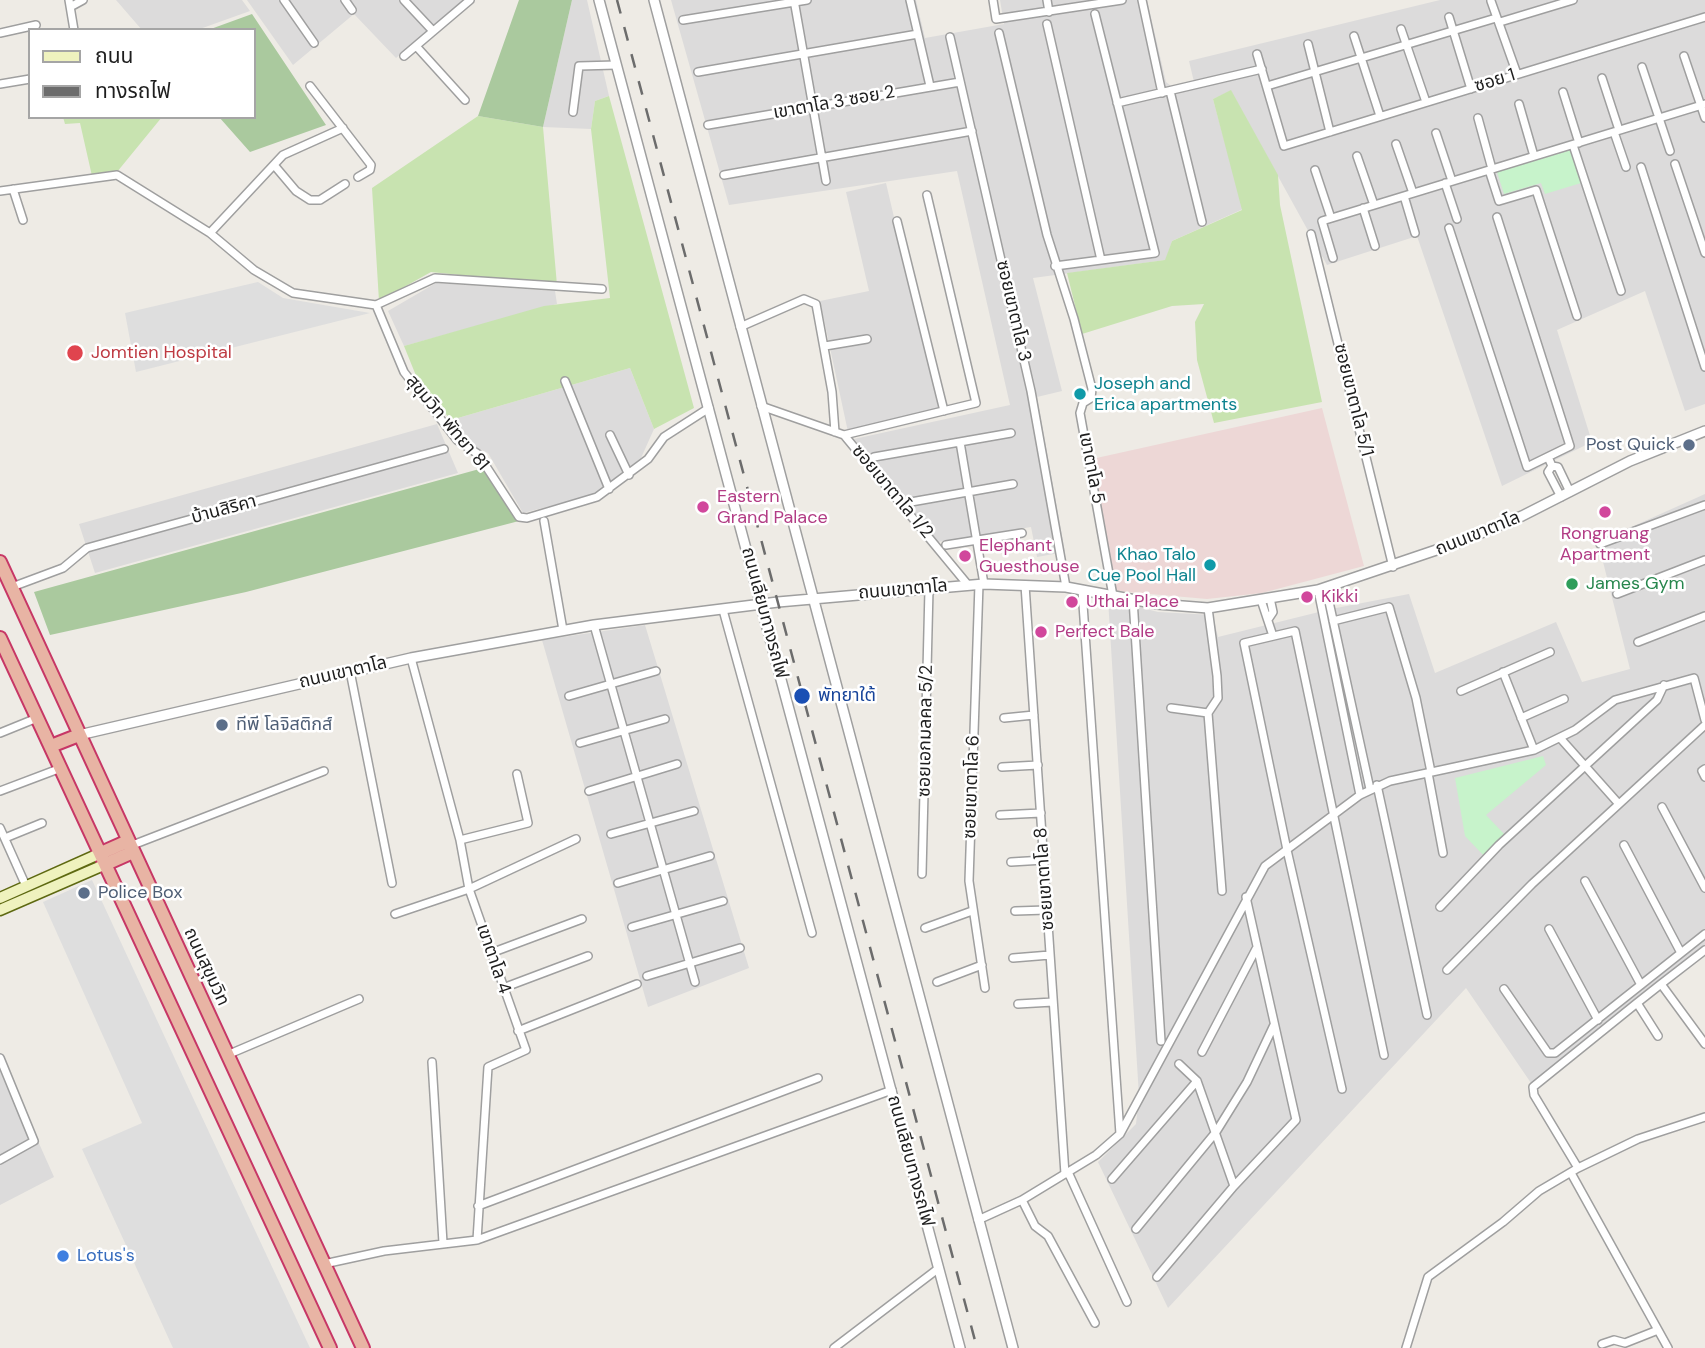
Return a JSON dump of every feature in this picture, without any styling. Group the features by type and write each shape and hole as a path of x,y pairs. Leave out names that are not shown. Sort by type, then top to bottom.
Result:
{"highway":[{"name":"ถนนสุขุมวิท","path":"0,562 363,1348"},
{"path":"0,638 330,1348"},
{"path":"51,746 79,735"},
{"path":"103,859 130,847"}],"main road":[{"path":"0,898 103,859"},
{"path":"0,911 103,859"}],"street":[{"path":"74,28 71,3 83,0"},
{"path":"284,0 314,43"},
{"path":"345,0 352,10"},
{"path":"404,0 433,31"},
{"path":"404,56 470,0"},
{"name":"ถนนเลียบทางรถไฟ","path":"599,0 960,1348"},
{"path":"654,0 1013,1348"},
{"path":"683,20 807,0"},
{"path":"911,0 930,86"},
{"path":"993,0 996,19 1122,0"},
{"path":"1047,0 1049,12"},
{"path":"1142,0 1202,222"},
{"path":"1257,54 1266,86 1453,31 1573,0"},
{"path":"794,1 827,181"},
{"path":"1491,1 1517,74"},
{"path":"1055,265 1155,253 1095,14"},
{"path":"1449,17 1471,89"},
{"name":"ซอย 1","path":"1266,86 1284,146 1705,17"},
{"path":"1047,24 1101,260"},
{"path":"0,33 36,25"},
{"path":"1401,29 1426,102"},
{"name":"เขาตาโล 5","path":"999,33 1055,265 1074,319 1092,389 1091,398 1083,403 1080,413 1113,596"},
{"path":"698,72 918,34"},
{"path":"1354,36 1380,116"},
{"name":"ซอยเขาตาโล 3","path":"950,37 1031,390 1066,587"},
{"path":"1308,44 1330,132"},
{"path":"416,46 466,100"},
{"path":"1684,56 1703,105 1705,118"},
{"path":"573,113 579,66 615,65"},
{"path":"1642,67 1670,151"},
{"path":"1117,103 1262,69"},
{"path":"1602,78 1626,167"},
{"path":"0,85 28,79"},
{"name":"เขาตาโล 3 ซอย 2","path":"708,125 960,82"},
{"path":"310,86 371,165 370,170 358,177"},
{"path":"1563,92 1621,291"},
{"path":"1519,104 1534,156"},
{"path":"1333,258 1322,221 1703,105"},
{"path":"1478,118 1499,201 1536,190 1577,316"},
{"path":"210,233 283,155 343,128"},
{"path":"724,175 972,131"},
{"path":"1436,133 1457,219"},
{"path":"1395,144 1413,193"},
{"path":"1357,156 1374,205"},
{"path":"1675,164 1705,253"},
{"path":"274,165 296,191 310,200 320,200 345,184"},
{"path":"1641,167 1705,367"},
{"path":"1315,170 1331,218"},
{"path":"0,191 117,174 210,233 254,270 293,293 376,306 435,278 601,289"},
{"path":"13,189 23,220"},
{"path":"844,435 976,403 927,195"},
{"path":"1404,196 1415,233"},
{"path":"1363,208 1375,246"},
{"path":"1449,228 1527,467 1570,446 1497,217"},
{"path":"897,221 944,411"},
{"name":"ซอยเขาตาโล 5/1","path":"1311,234 1393,567"},
{"path":"740,327 804,299 812,300 816,304 825,346 835,432"},
{"name":"สุขุมวิท พัทยา 81","path":"376,306 404,372 457,440 478,454 519,517 527,518 597,497 648,459 664,437 709,408"},
{"path":"825,346 867,339"},
{"path":"565,381 609,489"},
{"name":"ซอยเขาตาโล 1/2","path":"761,406 844,435 968,584"},
{"name":"ถนนเขาตาโล","path":"79,735 350,671 563,629 814,598 968,584 1026,584 1066,587 1208,608 1322,589 1393,567 1522,516 1630,461 1705,431"},
{"path":"874,457 1011,433"},
{"path":"610,435 629,475"},
{"name":"ซอยเขาตาโล 6","path":"960,442 982,584 969,881 985,988"},
{"name":"บ้านสิริคา","path":"12,587 62,568 87,548 444,449"},
{"path":"1548,457 1552,466 1558,467 1565,495"},
{"path":"911,502 1013,484"},
{"path":"1600,544 1705,505"},
{"path":"544,521 563,629"},
{"path":"946,545 1022,533"},
{"path":"1617,594 1705,560"},
{"name":"ซอยเขาตาโล 8","path":"1026,584 1066,1173"},
{"name":"ซอยเอกมลคล 5/2","path":"922,874 929,589"},
{"path":"1322,589 1334,621 1427,1014"},
{"path":"1322,589 1360,795"},
{"path":"1082,590 1120,1134"},
{"path":"1133,599 1161,1041"},
{"path":"1265,599 1273,612 1269,618 1273,636"},
{"path":"1334,621 1389,607 1416,698 1443,853"},
{"path":"1208,608 1218,698 1208,713 1222,891"},
{"path":"723,610 812,933"},
{"path":"1638,642 1705,616"},
{"path":"594,625 695,982"},
{"path":"1342,1089 1287,850 1244,643 1295,631 1384,1055"},
{"path":"1461,691 1550,652"},
{"name":"เขาตาโล 4","path":"411,658 460,840 469,889 526,1051 488,1067 477,1240"},
{"path":"350,671 392,883"},
{"path":"569,696 656,671"},
{"path":"1503,672 1534,750"},
{"path":"978,1220 1022,1200 1096,1155 1120,1134 1140,1102 1246,897 1265,866 1374,787 1429,772 1534,750 1560,739 1615,699 1694,678 1705,722 1447,970"},
{"path":"1440,906 1499,845 1657,700 1664,685"},
{"path":"1521,718 1564,699"},
{"path":"1171,708 1208,713"},
{"path":"1004,718 1034,715"},
{"path":"0,733 37,718"},
{"path":"580,743 665,719"},
{"path":"1560,739 1618,803"},
{"path":"589,791 677,764"},
{"path":"1002,767 1038,765"},
{"path":"0,791 61,768"},
{"path":"1705,769 1702,771 1705,777"},
{"path":"130,847 324,771"},
{"path":"460,840 528,823 517,774"},
{"path":"1662,807 1705,888"},
{"path":"611,834 694,811"},
{"path":"1000,815 1041,813"},
{"path":"5,838 42,822"},
{"path":"0,828 26,886"},
{"path":"395,914 469,889 576,839"},
{"path":"1624,845 1681,953"},
{"path":"618,883 710,856"},
{"path":"1011,862 1044,860"},
{"path":"1585,881 1641,985"},
{"path":"1157,1277 1234,1186 1296,1120 1246,897"},
{"path":"632,927 723,901"},
{"path":"1015,911 1047,909"},
{"path":"925,928 972,911"},
{"path":"491,953 582,919"},
{"path":"1549,929 1598,1020"},
{"path":"1504,989 1548,1053 1555,1054 1705,934"},
{"path":"647,976 740,948"},
{"path":"1202,1052 1256,949"},
{"path":"1668,1348 1534,1096 1533,1087 1705,950"},
{"path":"1013,958 1050,955"},
{"path":"503,988 588,956"},
{"path":"937,982 982,965"},
{"path":"518,1031 637,984"},
{"path":"1661,984 1705,1044"},
{"path":"227,1055 359,999"},
{"path":"1018,1004 1053,1002"},
{"path":"1637,1003 1658,1036"},
{"path":"1136,1229 1216,1132 1247,1083 1274,1025"},
{"path":"0,1058 34,1142 0,1160"},
{"path":"432,1062 443,1243"},
{"path":"1179,1064 1196,1081 1234,1186"},
{"path":"478,1206 818,1079"},
{"path":"1112,1179 1196,1081"},
{"path":"324,1264 383,1251 477,1240 892,1090"},
{"path":"1406,1348 1427,1277 1503,1222 1539,1191 1638,1139 1705,1117"},
{"path":"1066,1173 1127,1302"},
{"path":"1022,1200 1035,1226 1048,1236 1095,1323"},
{"path":"834,1348 939,1268"},
{"path":"1602,1345 1614,1340 1629,1342 1658,1330"}],"shaded area":[{"path":"116,0 242,0 250,11 203,28 140,28"},
{"path":"247,0 464,0 396,58 354,14 293,65"},
{"path":"572,0 587,0 609,96 595,101 591,129 543,127"},
{"path":"671,0 916,0 925,38 1004,24 1000,0 1147,0 1166,82 1171,86 1194,82 1189,61 1440,0 1705,0 1705,404 1685,411 1645,291 1557,330 1592,442 1502,486 1417,236 1327,265 1231,91 1213,99 1243,209 1172,241 1166,260 1033,278 1062,391 1037,397 1065,552 1037,557 1031,527 938,542 854,439 1010,405 957,171 729,205"},
{"path":"886,183 939,410 848,432 820,301 869,291 846,192"},
{"path":"258,282 283,298 370,313 136,372 125,313"},
{"path":"436,283 555,291 557,304 404,346 388,311"},
{"path":"630,368 654,429 641,458 593,495 523,513 488,453 461,440 451,420"},
{"path":"1322,408 1364,566 1262,593 1207,599 1116,591 1092,459"},
{"path":"437,424 458,473 95,573 79,524"},
{"path":"1705,494 1705,945 1531,1083 1466,988 1168,1308 1098,1162 1136,1124 1139,1096 1108,599 1158,612 1213,615 1218,637 1331,609 1409,594 1435,673 1556,622 1582,682 1630,669 1598,542"},
{"path":"645,625 749,968 648,1007 542,640"},
{"path":"92,880 310,1348 173,1348 82,1149 142,1123 43,902"},
{"path":"0,1056 54,1177 0,1205"}],"green space":[{"path":"519,0 572,0 543,127 478,116"},
{"path":"252,14 326,125 250,152 221,119 256,119 256,28 214,28"},
{"path":"1231,90 1278,175 1280,205 1322,402 1214,423 1197,360 1195,322 1204,304 1172,306 1082,334 1067,273 1165,260 1172,241 1242,210 1213,99"},
{"path":"609,96 694,408 654,429 630,368 451,420 419,383 404,346 544,306 610,298 591,129 595,101"},
{"path":"478,116 543,127 557,285 431,272 379,301 372,188"},
{"path":"64,119 160,119 117,172 92,176 80,123 65,124"},
{"path":"1571,150 1581,183 1545,194 1541,183 1504,194 1497,172"},
{"path":"483,468 519,521 246,592 50,635 34,592"},
{"path":"1543,756 1546,765 1486,815 1505,835 1484,856 1465,836 1455,778"}],"railway":[{"path":"617,0 977,1348"}],"place":[{"name":"Jomtien Hospital","path":"75,353"},
{"name":"Joseph and Erica apartments","path":"1080,394"},
{"name":"Post Quick","path":"1689,445"},
{"name":"Eastern Grand Palace","path":"703,507"},
{"name":"Rongruang Apartment","path":"1605,512"},
{"name":"Elephant Guesthouse","path":"965,556"},
{"name":"Khao Talo Cue Pool Hall","path":"1210,565"},
{"name":"James Gym","path":"1572,584"},
{"name":"Kikki","path":"1307,597"},
{"name":"Uthai Place","path":"1072,602"},
{"name":"Perfect Bale","path":"1041,632"},
{"name":"พัทยาใต้","path":"802,696"},
{"name":"ทีพี โลจิสติกส์","path":"222,725"},
{"name":"Police Box","path":"84,893"},
{"name":"Lotus's","path":"63,1256"}]}
